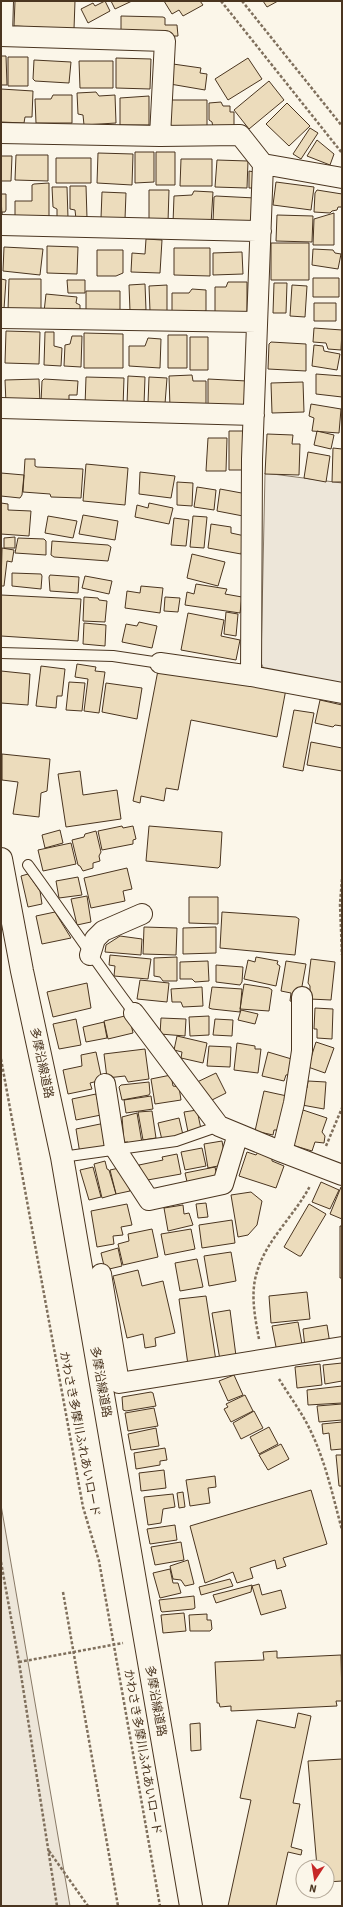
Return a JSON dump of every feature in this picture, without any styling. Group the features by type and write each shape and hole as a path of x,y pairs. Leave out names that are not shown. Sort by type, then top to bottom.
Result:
{"main road":[{"name":"多摩沿線道路","path":"1,859 22,971 62,1157 191,1906"}],"street":[{"path":"3,1 1,36 165,41 160,136"},
{"path":"1,133 160,136 240,135 263,164 254,415 250,676"},
{"path":"263,164 342,178"},
{"path":"1,225 261,231"},
{"path":"1,318 257,322"},
{"path":"1,408 254,415"},
{"path":"160,663 250,676 342,693"},
{"path":"90,955 95,939 103,931 142,914"},
{"path":"282,1152 294,1103 302,1051 302,997"},
{"path":"134,1013 219,1126 342,1175"},
{"path":"105,1084 115,1148 149,1200 223,1184 238,1134"},
{"path":"101,1274 119,1383 342,1347"}],"lane":[{"path":"1,653 113,656 160,663"},
{"path":"28,865 80,936 90,955 134,1013"},
{"path":"62,1157 115,1148 176,1141 219,1126"}],"path":[{"path":"221,1 342,152"},
{"path":"242,1 342,126"},
{"path":"342,879 340,904 342,955"},
{"name":"かわさき多摩川ふれあいロード","path":"1,1059 83,1508 99,1561 115,1644 160,1906"},
{"path":"342,1108 309,1187 262,1258 256,1273 254,1299 256,1323 260,1342 266,1359 305,1420 314,1438 324,1463 342,1530"},
{"path":"1,1562 57,1906"},
{"path":"63,1592 118,1906"},
{"path":"18,1662 115,1644"},
{"path":"48,1850 88,1906"}],"shaded area":[{"path":"265,473 342,483 342,688 265,671 261,663"},
{"path":"1,1505 70,1906 1,1906"}],"building":[{"path":"15,1 75,1 74,29 14,26"},
{"path":"105,1 110,11 88,23 81,9 93,3 95,6"},
{"path":"111,1 132,1 115,9"},
{"path":"164,1 200,1 203,5 183,16 179,10 172,14"},
{"path":"263,1 278,1 267,7"},
{"path":"121,16 163,17 165,18 165,25 177,25 178,36 121,37"},
{"path":"1,56 6,56 7,85 1,85"},
{"path":"8,57 28,57 28,86 8,86"},
{"path":"116,58 151,59 150,89 116,88"},
{"path":"248,58 262,79 228,100 215,79"},
{"path":"34,60 71,62 69,83 35,81 33,79"},
{"path":"79,61 113,61 113,88 80,88"},
{"path":"173,64 201,68 200,73 207,74 205,90 170,84"},
{"path":"269,81 284,100 249,129 234,110"},
{"path":"1,89 33,91 32,117 25,117 24,123 1,122"},
{"path":"96,92 99,96 115,95 116,123 84,125 83,115 78,114 77,93"},
{"path":"53,95 72,95 72,123 36,123 35,99 51,99"},
{"path":"149,96 149,125 120,125 120,98"},
{"path":"170,100 207,100 207,126 170,126"},
{"path":"221,102 223,106 230,106 230,112 234,112 234,127 213,127 212,122 209,120 209,103"},
{"path":"287,103 310,126 289,146 266,124"},
{"path":"310,128 318,133 301,159 293,154"},
{"path":"317,140 334,154 330,165 307,156"},
{"path":"135,152 154,152 154,182 135,183"},
{"path":"156,152 175,152 175,185 156,185"},
{"path":"98,153 133,154 132,185 97,183"},
{"path":"16,155 48,155 48,181 15,180"},
{"path":"1,156 12,156 11,181 1,181"},
{"path":"56,158 91,158 91,183 56,183"},
{"path":"181,159 212,159 212,186 180,186"},
{"path":"217,160 248,161 247,188 215,187"},
{"path":"249,171 254,172 254,188 249,188"},
{"path":"276,182 314,187 311,210 273,205"},
{"path":"49,183 49,219 15,220 15,201 32,201 32,185"},
{"path":"70,186 86,186 87,218 76,219 75,210 70,209"},
{"path":"52,187 67,187 68,218 57,219 57,209 53,207"},
{"path":"149,190 169,190 168,222 149,221"},
{"path":"317,190 342,194 342,207 338,207 337,210 330,213 314,212 315,193"},
{"path":"194,191 213,192 211,224 173,223 174,196 192,195"},
{"path":"102,192 126,193 125,219 101,218"},
{"path":"1,194 6,194 6,210 5,212 2,212 2,219"},
{"path":"214,197 255,198 254,223 213,222"},
{"path":"334,213 334,245 313,245 314,219"},
{"path":"277,215 313,216 312,242 276,241"},
{"path":"146,239 162,240 160,273 131,272 132,253 145,254"},
{"path":"271,243 309,243 309,280 271,280"},
{"path":"47,246 78,247 77,274 47,273"},
{"path":"4,247 43,249 40,275 3,271"},
{"path":"174,248 210,248 210,276 174,275"},
{"path":"313,249 333,250 335,253 341,254 338,269 312,265"},
{"path":"97,250 123,250 123,273 116,276 97,276"},
{"path":"242,252 243,274 213,275 213,253"},
{"path":"313,278 339,278 339,297 313,297"},
{"path":"1,279 6,280 4,309 1,308"},
{"path":"9,279 41,279 41,310 8,310"},
{"path":"67,280 85,280 85,293 68,293"},
{"path":"228,282 247,282 247,317 215,317 215,287 226,287"},
{"path":"274,283 287,283 286,313 273,313"},
{"path":"145,284 146,310 130,311 129,285"},
{"path":"167,285 167,311 150,311 149,286"},
{"path":"292,285 307,286 305,317 290,316"},
{"path":"192,289 206,290 206,311 172,318 172,293 189,293"},
{"path":"86,291 120,291 120,315 86,315"},
{"path":"46,294 77,297 76,303 80,305 80,313 44,312"},
{"path":"314,303 336,303 336,321 314,321"},
{"path":"314,328 342,330 341,350 328,349 326,343 313,342"},
{"path":"6,331 40,332 39,364 5,363"},
{"path":"45,332 54,332 54,346 62,348 61,366 44,365"},
{"path":"84,333 123,334 123,368 84,368"},
{"path":"168,335 187,335 187,368 168,368"},
{"path":"72,336 82,336 81,367 64,366 65,345 70,344"},
{"path":"190,337 208,337 208,370 190,370"},
{"path":"148,338 161,339 160,368 129,366 129,346 145,346"},
{"path":"271,342 306,344 306,371 268,369 269,344"},
{"path":"314,345 323,346 324,351 340,354 337,370 312,366"},
{"path":"316,374 342,376 342,397 316,394"},
{"path":"192,375 193,381 206,381 206,408 170,408 169,376"},
{"path":"128,376 145,377 144,405 127,405"},
{"path":"86,377 124,378 123,407 85,406"},
{"path":"149,377 167,378 165,404 148,403"},
{"path":"39,379 40,403 6,404 5,380"},
{"path":"44,379 78,381 77,395 69,395 69,404 41,402 42,381"},
{"path":"208,379 247,381 247,409 208,404"},
{"path":"303,382 304,412 272,413 271,383"},
{"path":"311,404 341,409 339,433 312,431 314,418 309,416"},
{"path":"229,431 245,431 244,470 229,470"},
{"path":"317,431 334,435 331,449 314,445"},
{"path":"267,434 293,435 292,444 300,444 299,475 265,474"},
{"path":"208,438 227,438 226,471 206,471"},
{"path":"333,448 342,449 342,482 332,482"},
{"path":"308,452 330,456 326,482 304,478"},
{"path":"25,459 35,459 35,466 37,467 83,469 81,498 51,497 50,494 23,492"},
{"path":"86,464 128,468 125,505 83,501"},
{"path":"140,472 175,476 171,498 139,494"},
{"path":"1,473 24,475 22,495 20,498 1,496"},
{"path":"177,482 193,483 192,506 177,505"},
{"path":"197,487 216,490 214,510 194,507"},
{"path":"220,489 247,494 243,516 217,511"},
{"path":"1,503 8,504 8,510 31,511 29,536 1,534"},
{"path":"149,503 173,508 169,524 135,517 137,505 148,508"},
{"path":"83,515 118,521 115,540 79,534"},
{"path":"48,516 77,521 73,538 45,533"},
{"path":"193,516 207,517 204,548 190,547"},
{"path":"174,518 189,520 186,546 171,545"},
{"path":"211,524 231,527 231,533 245,536 241,554 208,548"},
{"path":"15,537 15,548 4,548 4,538"},
{"path":"18,538 44,539 46,541 46,555 15,553"},
{"path":"52,541 108,545 111,547 108,561 54,557 51,555"},
{"path":"2,548 14,550 12,562 7,561 4,586 1,586"},
{"path":"192,554 225,562 218,586 187,578"},
{"path":"12,573 41,574 41,589 12,586"},
{"path":"50,575 79,577 78,593 50,591"},
{"path":"85,576 112,581 109,594 82,588"},
{"path":"196,584 227,589 225,594 242,597 240,613 185,605 187,592 194,594"},
{"path":"141,586 163,588 160,613 125,608 127,591 140,593"},
{"path":"1,595 81,599 78,641 1,636"},
{"path":"84,597 98,598 99,600 107,601 105,622 83,621"},
{"path":"165,597 180,598 178,612 164,611"},
{"path":"226,612 238,614 236,636 224,634"},
{"path":"188,613 224,620 221,636 240,640 236,660 181,650"},
{"path":"139,622 157,626 152,648 122,642 126,624 137,626"},
{"path":"84,623 106,625 105,646 83,644"},
{"path":"77,664 96,667 95,671 105,672 99,713 84,711 88,679 75,677"},
{"path":"159,665 286,689 277,737 191,720 178,790 166,788 164,801 141,796 140,803 133,801"},
{"path":"41,666 65,669 62,696 57,696 56,708 36,706"},
{"path":"1,671 30,674 28,705 1,703"},
{"path":"69,682 85,683 82,711 66,710"},
{"path":"106,683 142,688 137,719 102,712"},
{"path":"320,700 342,705 342,726 335,725 333,727 315,723"},
{"path":"294,710 314,713 303,771 283,767"},
{"path":"311,742 342,748 342,771 307,765"},
{"path":"2,754 50,759 47,791 41,793 39,817 13,814 18,782 2,780"},
{"path":"80,771 83,795 117,790 121,819 66,827 58,774"},
{"path":"122,826 123,828 133,826 136,839 133,840 133,844 102,850 98,831"},
{"path":"149,826 222,832 220,866 218,868 146,861"},
{"path":"60,830 63,843 45,848 42,835"},
{"path":"96,831 101,852 99,856 100,861 93,863 93,868 83,871 78,865 72,840 84,837 85,834"},
{"path":"71,843 76,864 43,871 38,850"},
{"path":"127,868 132,889 123,891 125,901 91,908 84,878"},
{"path":"28,874 40,891 42,904 28,907 21,876"},
{"path":"78,877 82,895 59,898 56,881"},
{"path":"87,896 91,922 77,925 71,899"},
{"path":"189,897 218,897 218,924 189,923"},
{"path":"55,912 71,938 42,944 36,916"},
{"path":"222,912 296,917 299,919 295,955 220,948"},
{"path":"144,927 177,928 176,955 143,954"},
{"path":"216,927 216,953 183,954 183,928"},
{"path":"120,936 142,939 141,955 105,952 106,945"},
{"path":"110,955 151,959 148,979 114,976 115,966 109,965"},
{"path":"177,957 177,981 163,981 160,977 154,976 154,958"},
{"path":"256,957 278,961 277,964 280,966 276,986 244,979 248,960 255,962"},
{"path":"311,959 335,962 331,1000 310,999 310,986 308,983"},
{"path":"208,961 209,981 195,982 192,979 180,979 180,962"},
{"path":"286,961 306,964 299,1003 290,1001 291,993 281,991"},
{"path":"216,965 243,967 242,982 240,985 216,982"},
{"path":"140,980 169,983 167,1002 137,999"},
{"path":"87,983 91,1008 53,1017 47,992"},
{"path":"244,984 269,988 272,990 269,1011 240,1009"},
{"path":"202,987 203,1006 183,1007 181,1002 172,1002 171,989"},
{"path":"212,987 242,989 240,1012 209,1008"},
{"path":"315,1008 333,1009 332,1039 317,1038 317,1029 314,1029"},
{"path":"241,1010 258,1014 255,1024 238,1020"},
{"path":"129,1015 133,1033 108,1039 104,1021"},
{"path":"209,1016 209,1035 190,1036 189,1017"},
{"path":"161,1018 186,1019 185,1036 160,1034"},
{"path":"76,1019 81,1045 59,1049 53,1024"},
{"path":"215,1019 233,1020 232,1036 213,1035"},
{"path":"104,1022 107,1038 86,1042 83,1027"},
{"path":"177,1036 207,1043 203,1063 181,1058 182,1052 174,1050"},
{"path":"316,1042 334,1048 325,1073 308,1067"},
{"path":"237,1043 255,1046 255,1049 261,1049 258,1073 234,1070"},
{"path":"209,1046 231,1047 230,1067 207,1066"},
{"path":"145,1049 149,1079 128,1082 125,1076 107,1078 104,1054"},
{"path":"96,1052 102,1080 90,1083 92,1089 68,1094 63,1070 82,1066 81,1055"},
{"path":"268,1052 295,1060 291,1074 286,1075 284,1081 262,1076"},
{"path":"216,1073 226,1093 208,1102 193,1084"},
{"path":"171,1075 173,1086 179,1087 181,1100 155,1104 151,1079"},
{"path":"308,1081 326,1082 324,1109 302,1105 304,1088 307,1088"},
{"path":"149,1082 149,1095 122,1100 119,1087 121,1085"},
{"path":"264,1091 287,1096 280,1130 274,1130 273,1135 255,1131"},
{"path":"96,1094 101,1115 76,1120 72,1099"},
{"path":"151,1096 153,1109 126,1113 124,1100"},
{"path":"197,1110 201,1129 188,1132 184,1112"},
{"path":"303,1110 327,1118 322,1132 325,1136 324,1143 315,1142 312,1151 292,1145"},
{"path":"152,1111 156,1138 143,1140 138,1112"},
{"path":"137,1113 142,1143 130,1145 128,1142 124,1142 122,1117"},
{"path":"179,1118 183,1135 162,1140 158,1123"},
{"path":"105,1123 110,1148 80,1154 76,1129"},
{"path":"222,1141 224,1152 218,1166 208,1168 204,1144"},
{"path":"202,1148 206,1166 185,1170 181,1152"},
{"path":"247,1152 256,1155 258,1152 272,1156 272,1161 284,1166 276,1188 239,1176"},
{"path":"177,1154 181,1174 142,1181 139,1165 163,1160 162,1157"},
{"path":"105,1161 116,1194 102,1198 94,1164"},
{"path":"93,1167 101,1197 89,1200 80,1170"},
{"path":"215,1167 218,1181 188,1186 185,1173"},
{"path":"119,1168 125,1171 130,1191 116,1194 110,1170"},
{"path":"321,1182 339,1190 330,1209 312,1202"},
{"path":"342,1187 342,1219 330,1214"},
{"path":"251,1192 262,1201 257,1225 248,1235 238,1237 231,1195"},
{"path":"206,1203 208,1217 198,1218 196,1204"},
{"path":"127,1204 132,1225 121,1227 123,1235 113,1236 114,1244 97,1247 91,1211"},
{"path":"309,1204 326,1214 301,1256 299,1256 284,1247"},
{"path":"183,1205 184,1214 189,1213 193,1225 168,1231 164,1208"},
{"path":"232,1220 235,1243 202,1248 199,1225"},
{"path":"340,1226 342,1226 342,1278 340,1278"},
{"path":"152,1229 158,1257 123,1265 118,1244 129,1241 128,1234"},
{"path":"191,1229 195,1249 165,1255 161,1234"},
{"path":"118,1248 122,1266 105,1270 101,1253"},
{"path":"231,1252 236,1281 209,1286 204,1256"},
{"path":"197,1259 203,1287 180,1291 175,1263"},
{"path":"138,1270 142,1286 163,1281 175,1333 155,1338 156,1346 145,1348 143,1334 127,1338 113,1276"},
{"path":"307,1292 310,1319 271,1323 269,1296"},
{"path":"206,1296 216,1361 188,1365 179,1299"},
{"path":"230,1310 236,1356 220,1360 212,1313"},
{"path":"298,1322 302,1344 277,1352 272,1326"},
{"path":"327,1325 330,1344 305,1347 303,1329"},
{"path":"342,1363 342,1381 325,1384 323,1365"},
{"path":"320,1364 322,1385 297,1388 295,1367"},
{"path":"234,1375 243,1395 228,1401 219,1381"},
{"path":"342,1386 342,1403 308,1405 307,1390"},
{"path":"151,1392 153,1393 156,1406 126,1411 123,1410 122,1397"},
{"path":"245,1395 253,1411 231,1422 224,1409 228,1407 226,1404"},
{"path":"342,1404 342,1420 319,1422 317,1406"},
{"path":"154,1408 158,1426 128,1431 125,1413"},
{"path":"254,1411 263,1428 241,1439 233,1423"},
{"path":"342,1422 342,1449 331,1450 329,1433 323,1434 322,1424"},
{"path":"269,1427 278,1444 259,1454 250,1437"},
{"path":"156,1428 159,1446 131,1450 128,1434"},
{"path":"281,1444 289,1459 268,1470 259,1455"},
{"path":"165,1448 167,1460 160,1461 160,1465 136,1469 134,1453"},
{"path":"336,1455 342,1455 342,1486 339,1486"},
{"path":"164,1470 166,1488 141,1491 139,1473"},
{"path":"215,1476 216,1487 208,1488 210,1503 190,1506 186,1480"},
{"path":"311,1490 327,1544 283,1558 286,1566 277,1569 275,1560 250,1568 253,1578 237,1583 233,1572 205,1583 190,1526"},
{"path":"183,1492 185,1507 179,1508 177,1493"},
{"path":"173,1494 175,1507 163,1509 161,1523 148,1525 144,1497"},
{"path":"175,1525 177,1540 150,1544 147,1529"},
{"path":"181,1542 184,1560 155,1565 151,1547"},
{"path":"188,1560 194,1584 185,1586 181,1580 173,1579 170,1566"},
{"path":"170,1569 173,1583 178,1583 181,1593 160,1598 153,1573"},
{"path":"230,1579 233,1586 201,1595 199,1587"},
{"path":"259,1584 262,1595 281,1590 286,1608 261,1615 252,1586"},
{"path":"252,1585 251,1592 216,1603 213,1595"},
{"path":"194,1596 195,1608 193,1609 161,1611 159,1600"},
{"path":"184,1613 186,1631 163,1633 161,1615"},
{"path":"207,1614 207,1620 211,1620 212,1629 210,1631 190,1631 189,1615"},
{"path":"277,1651 277,1658 341,1655 342,1701 336,1701 337,1706 231,1711 231,1706 220,1707 219,1703 217,1703 215,1662 264,1660 263,1652"},
{"path":"298,1713 311,1716 293,1803 300,1804 291,1847 302,1850 301,1855 288,1852 276,1906 228,1906 251,1800 240,1798 257,1720 295,1728"},
{"path":"200,1723 201,1750 191,1751 190,1724"},
{"path":"342,1759 342,1881 335,1881 335,1859 316,1859 308,1761"}]}
